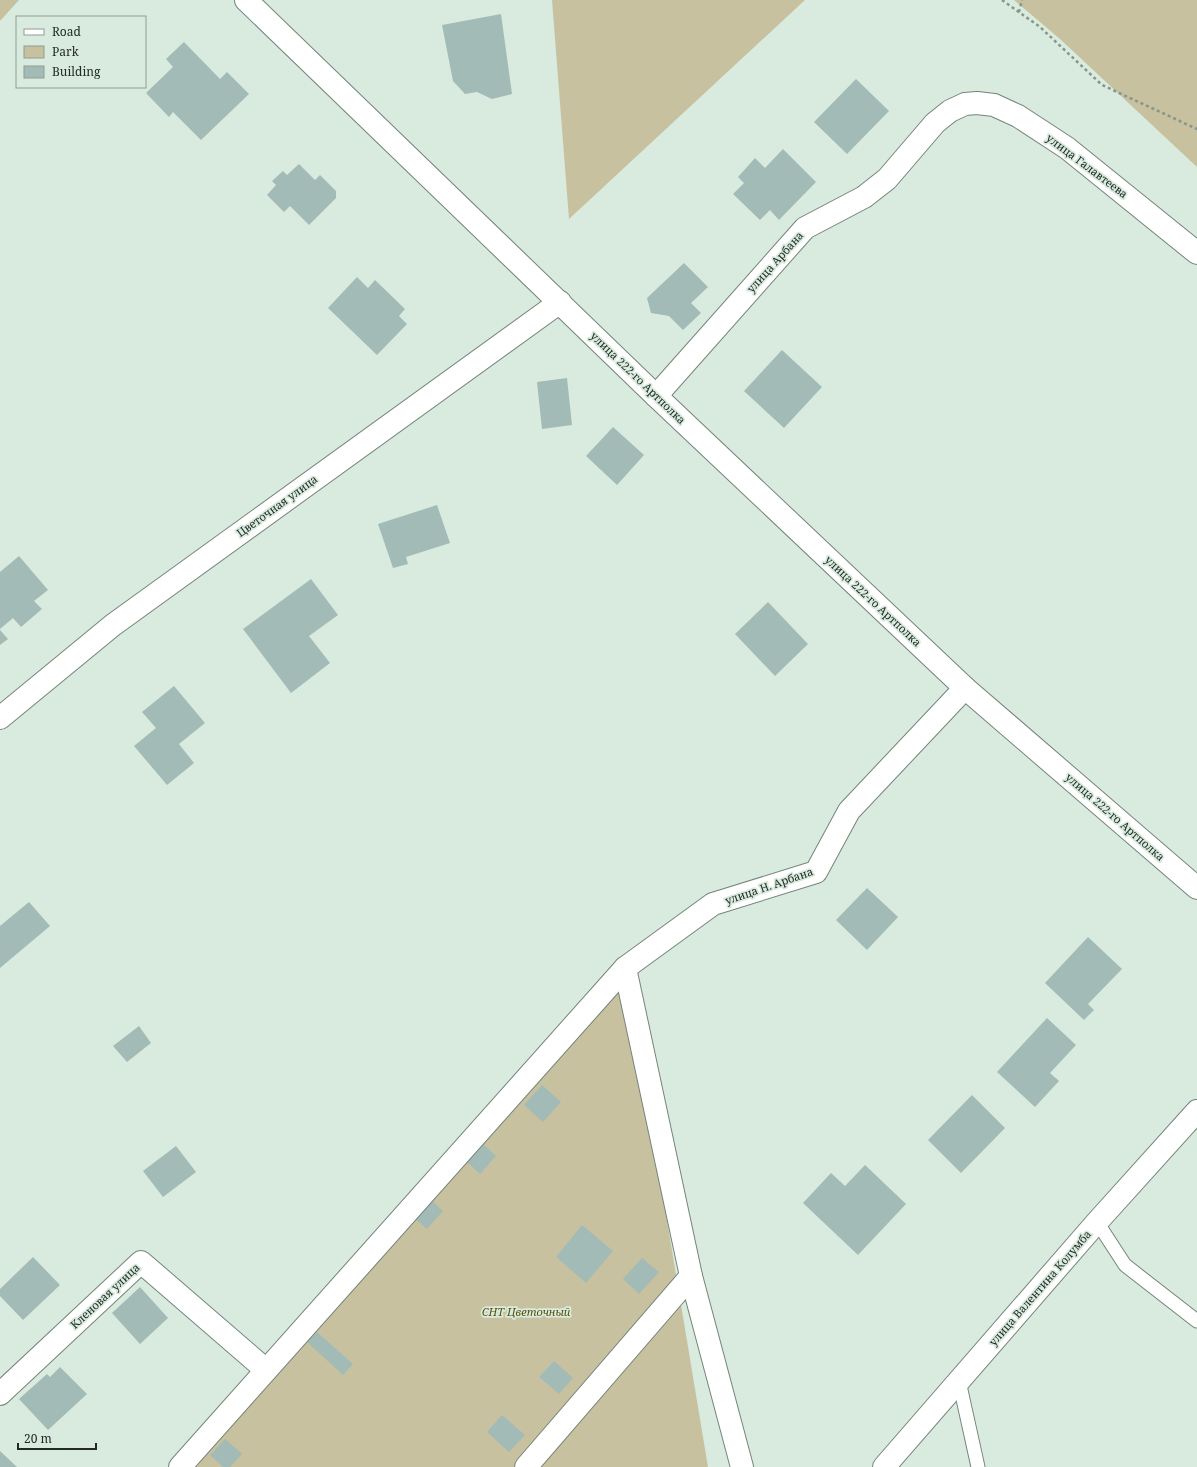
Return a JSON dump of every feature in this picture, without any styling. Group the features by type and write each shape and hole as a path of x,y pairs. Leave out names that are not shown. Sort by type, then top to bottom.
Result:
{"street":[{"name":"улица 222-го Артполка","path":"246,0 656,396 965,688 1197,888"},
{"name":"улица Галавтеева","path":"965,104 976,103 994,105 1018,116 1067,148 1197,253"},
{"name":"улица Арбана","path":"656,396 805,228 864,197 887,179 935,123 950,111 965,104"},
{"name":"Цветочная улица","path":"0,718 113,625 560,302"},
{"name":"улица Н. Арбана","path":"180,1467 626,968 713,904 816,872 848,811 965,688"},
{"path":"626,968 691,1276 742,1467"},
{"name":"улица Валентина Колумба","path":"884,1467 1097,1222 1197,1111"},
{"name":"Кленовая улица","path":"0,1394 141,1262 266,1370"},
{"path":"526,1467 691,1276"}],"lane":[{"path":"1097,1222 1125,1265 1197,1321"},
{"path":"959,1381 978,1467"}],"path":[{"path":"1002,0 1040,27 1102,85 1197,129"},
{"path":"1020,12 1022,0"}],"green space":[{"path":"0,0 19,0 0,21"},
{"path":"552,0 805,0 569,219"},
{"path":"1014,0 1197,0 1197,167 1060,39"},
{"name":"СНТ Цветочный","path":"625,968 708,1467 179,1467"}],"building":[{"path":"501,14 512,94 492,99 477,92 465,94 453,81 442,25"},
{"path":"184,42 220,79 227,72 249,94 201,140 173,112 169,117 146,93 173,67 166,59"},
{"path":"856,79 889,111 847,154 814,122"},
{"path":"783,149 816,182 779,220 770,210 760,220 733,194 744,183 738,177 755,158 765,168"},
{"path":"299,164 315,180 320,175 336,191 336,198 309,225 290,206 284,212 267,195 276,185 272,181 283,171 287,175"},
{"path":"684,263 708,287 691,303 701,313 683,330 669,316 651,313 647,298"},
{"path":"357,277 368,288 375,280 405,309 399,316 407,324 377,355 328,308"},
{"path":"782,350 822,387 784,428 744,391"},
{"path":"567,378 572,425 542,429 537,382"},
{"path":"613,427 644,455 617,485 586,456"},
{"path":"437,505 450,543 406,557 408,564 393,568 378,524"},
{"path":"19,556 48,590 34,601 42,609 21,627 13,618 0,629 0,572"},
{"path":"311,579 338,615 309,636 330,663 291,693 243,629"},
{"path":"768,602 808,644 775,676 735,634"},
{"path":"0,630 8,639 0,645"},
{"path":"174,686 205,723 179,744 194,763 167,785 134,746 156,728 142,712"},
{"path":"867,888 898,917 867,950 836,920"},
{"path":"29,902 50,926 0,968 0,926"},
{"path":"1088,937 1122,969 1088,1004 1094,1010 1084,1020 1045,983"},
{"path":"1047,1018 1076,1045 1050,1073 1059,1081 1035,1107 997,1072"},
{"path":"139,1026 151,1043 127,1062 113,1046"},
{"path":"542,1085 561,1102 543,1122 524,1105"},
{"path":"972,1095 1005,1128 961,1173 928,1140"},
{"path":"480,1141 496,1156 480,1174 464,1159"},
{"path":"176,1146 196,1172 163,1197 143,1171"},
{"path":"865,1165 906,1204 858,1255 803,1203 831,1173 845,1186"},
{"path":"430,1199 443,1211 427,1229 413,1217"},
{"path":"582,1225 613,1251 586,1283 556,1257"},
{"path":"33,1257 60,1285 23,1320 0,1296 0,1289"},
{"path":"642,1258 659,1272 639,1294 623,1279"},
{"path":"140,1287 168,1318 140,1344 112,1313"},
{"path":"317,1332 353,1364 343,1375 307,1342"},
{"path":"554,1361 573,1378 559,1394 539,1377"},
{"path":"60,1367 87,1394 48,1430 19,1399 47,1374 50,1377"},
{"path":"502,1415 525,1435 509,1452 487,1432"},
{"path":"225,1439 242,1454 230,1467 223,1467 210,1455"},
{"path":"0,1451 17,1467 0,1467"}]}
